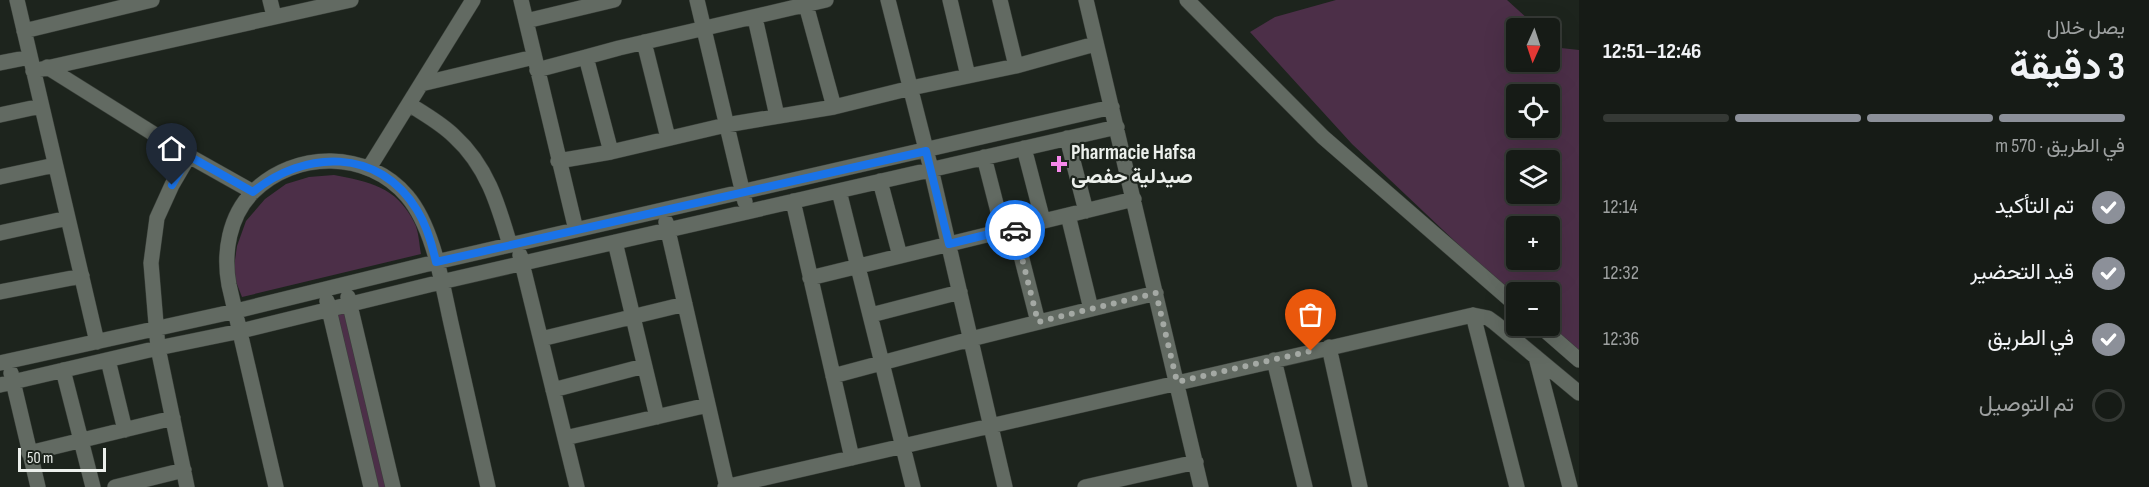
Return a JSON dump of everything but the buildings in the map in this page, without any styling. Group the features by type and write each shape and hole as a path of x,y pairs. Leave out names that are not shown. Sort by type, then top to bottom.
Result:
{"street":[{"path":"17,0 24,31 37,65 41,106 97,342"},
{"path":"24,31 152,0"},
{"path":"270,0 274,16"},
{"path":"0,63 37,65 351,0"},
{"path":"369,168 473,0"},
{"path":"521,0 576,230"},
{"path":"526,21 614,0"},
{"path":"697,0 747,212"},
{"path":"421,84 586,57 826,0"},
{"path":"888,0 931,169 1005,487"},
{"path":"950,0 968,76"},
{"path":"1000,0 1016,66"},
{"path":"1086,0 1201,487"},
{"path":"1187,0 1323,137 1506,296"},
{"path":"806,5 834,107"},
{"path":"754,18 777,116"},
{"path":"644,42 668,138"},
{"path":"558,160 611,152 726,125 834,107 1016,66 1095,44"},
{"path":"586,57 611,152"},
{"path":"37,65 253,192"},
{"path":"409,104 453,134 475,159 492,188 522,264 577,487"},
{"path":"0,115 41,106"},
{"path":"38,487 6,384 4,362 236,311 436,262 1112,107"},
{"path":"6,384 158,348 241,332 441,282 1117,127"},
{"path":"1068,138 1086,211"},
{"path":"1024,148 1043,221"},
{"path":"187,487 158,348 151,263 154,232 163,204 189,156"},
{"path":"984,157 1038,322"},
{"path":"276,487 227,274 227,245 237,217 253,192 280,173 309,163 339,161 369,168 397,185 417,209 430,238 488,487"},
{"path":"0,177 55,165"},
{"path":"880,181 900,256"},
{"path":"839,191 913,487"},
{"path":"810,278 1134,199"},
{"path":"793,201 852,458"},
{"path":"663,210 726,487 1473,315 1495,322 1579,393"},
{"path":"1068,215 1091,309"},
{"path":"0,233 68,218"},
{"path":"615,242 657,417"},
{"path":"0,292 82,276"},
{"path":"345,284 393,487"},
{"path":"324,289 371,487"},
{"path":"871,315 960,291"},
{"path":"833,376 1156,293"},
{"path":"541,339 685,304"},
{"path":"1473,315 1517,487"},
{"path":"1551,336 1579,360"},
{"path":"1329,347 1360,487"},
{"path":"1536,357 1570,487"},
{"path":"108,360 125,430"},
{"path":"1274,360 1305,487"},
{"path":"554,390 644,366"},
{"path":"63,370 93,487"},
{"path":"565,438 708,405"},
{"path":"29,453 173,418"},
{"path":"1085,487 1196,462"},
{"path":"115,487 184,470"}],"shaded area":[{"path":"1336,0 1507,0 1527,18 1506,18 1506,72 1560,72 1560,47 1579,50 1579,359 1559,336 1560,282 1506,282 1506,290 1352,144 1250,32 1275,17"},
{"path":"334,175 370,183 399,200 416,226 421,254 242,297 233,274 237,246 246,221 265,199 286,184 309,177"},
{"path":"344,305 388,487 375,487 333,308"}],"way so far":[{"path":"1015,230 1038,322 1156,293 1177,382 1311,351"}],"place":[{"name":"Pharmacie Hafsa صيدلية حفصى","path":"1059,164"}],"route":[{"path":"172,185 189,156 253,192 266,181 294,167 324,161 356,164 385,177 407,196 425,224 436,262 926,151 949,244 1014,228 1015,230"}]}
